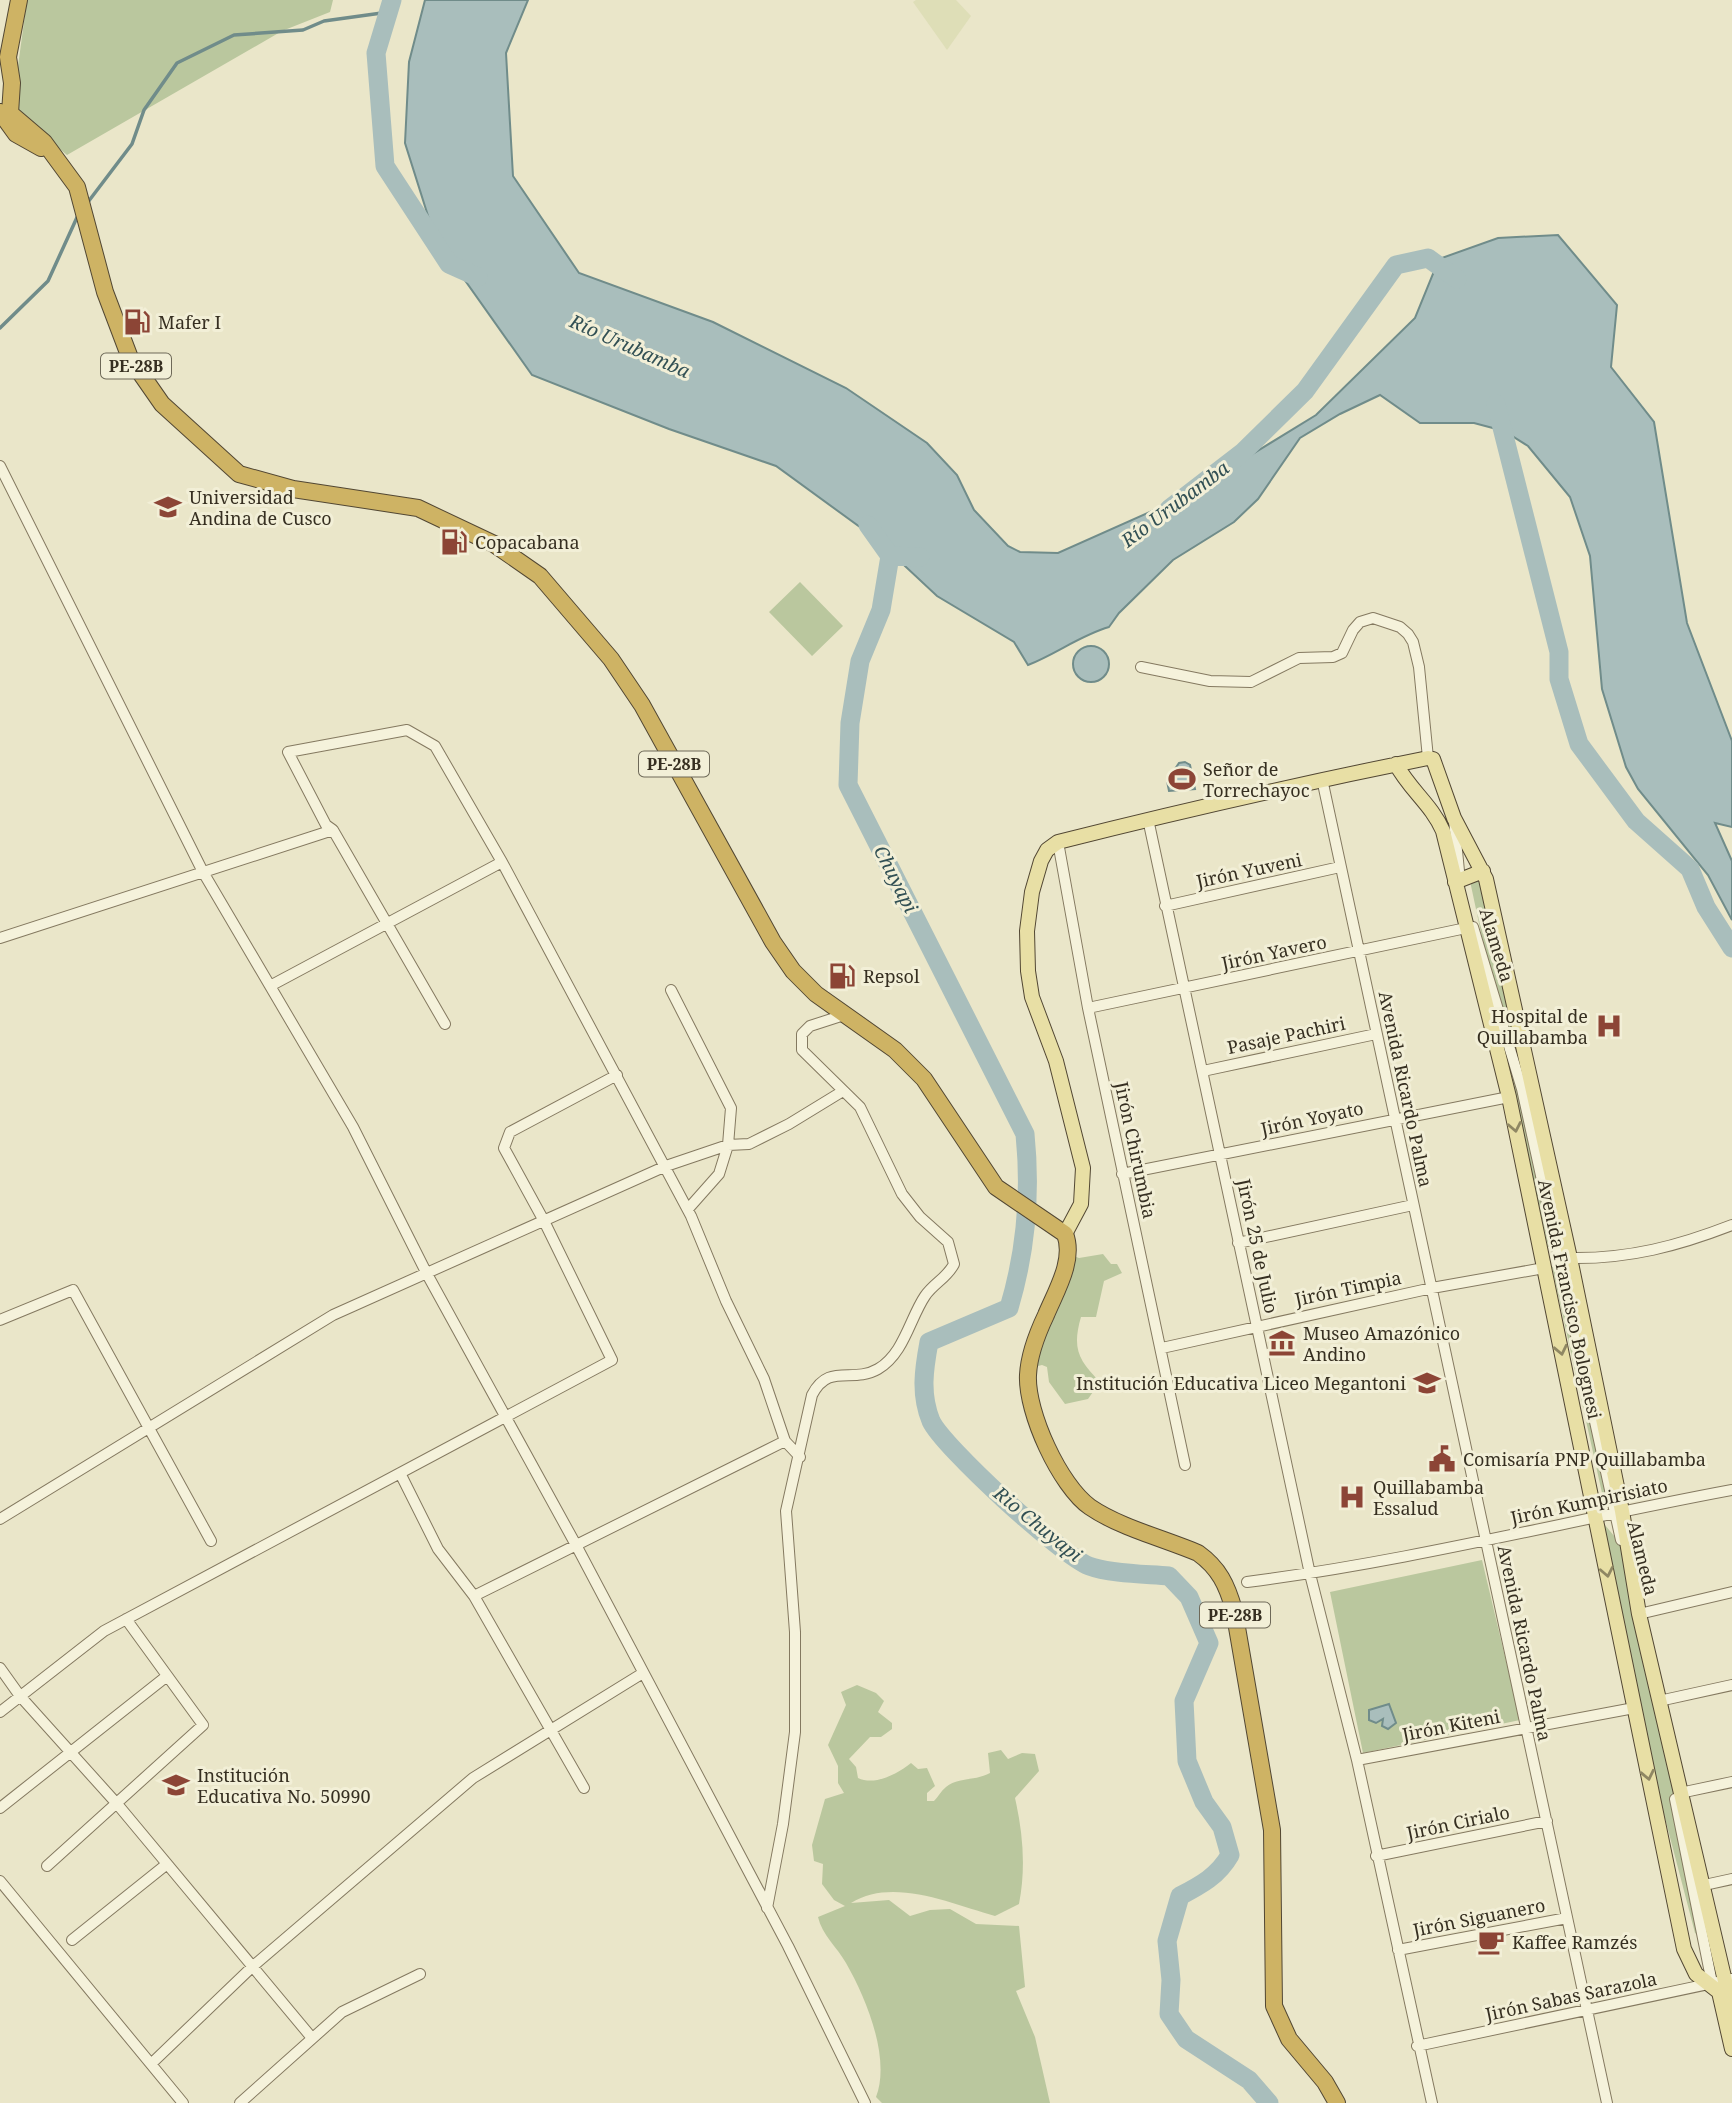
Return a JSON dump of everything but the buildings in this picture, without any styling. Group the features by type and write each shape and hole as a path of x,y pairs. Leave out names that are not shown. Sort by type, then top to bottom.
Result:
{"highway":[{"name":"PE-28B","path":"0,73 8,57 19,0"},
{"name":"PE-28B","path":"8,57 12,83 3,112 52,153 77,187 105,292 130,358 162,404 239,474 293,489 418,508 494,544 540,576 611,659 642,705 773,942 793,971 844,1015 895,1050 924,1079 982,1171 1007,1198 1065,1234 1069,1251 1062,1279 1029,1356 1027,1379 1032,1402 1050,1452 1081,1500 1104,1515 1198,1553 1216,1569 1230,1595 1267,1786 1272,1830 1274,2006 1289,2039 1325,2082 1337,2103"}],"main road":[{"path":"1065,1234 1081,1205 1083,1168 1056,1061 1032,998 1027,944 1032,892 1047,850 1058,842 1148,819 1428,758"},
{"name":"Avenida Francisco Bolognesi","path":"1428,758 1437,764 1454,818 1483,871 1570,1258 1639,1614 1700,1886 1732,2011"},
{"name":"Avenida Francisco Bolognesi","path":"1396,764 1437,817 1509,1097 1684,1949 1696,1974 1723,1981"},
{"path":"1455,882 1483,871"},
{"name":"Avenida Francisco Bolognesi","path":"1723,1981 1719,1992 1732,2049"}],"street":[{"path":"0,466 203,872 353,1126 427,1274 576,1545 767,1908 865,2103"},
{"path":"1141,667 1210,681 1251,682 1299,658 1325,658 1342,653 1360,622 1373,618 1400,627 1413,642 1428,758"},
{"path":"445,1024 333,830 326,825 288,752 407,730 435,746 502,862 666,1166 764,1379 785,1441 800,1457"},
{"name":"Avenida Ricardo Palma","path":"1322,779 1524,1728 1547,1821 1607,2103"},
{"name":"Alameda","path":"1454,818 1462,888 1522,1089 1618,1512"},
{"name":"Jirón 25 de Julio","path":"1148,819 1310,1574 1357,1760 1417,2046 1432,2103"},
{"path":"0,937 333,830"},
{"name":"Jirón Chirumbia","path":"1058,842 1088,1009 1185,1465"},
{"path":"270,986 502,862"},
{"name":"Jirón Yuveni","path":"1165,906 1340,867"},
{"name":"Jirón Yavero","path":"1088,1009 1466,928"},
{"path":"671,990 731,1108 728,1145 719,1174 688,1209"},
{"path":"767,1908 783,1824 795,1732 795,1632 786,1511 817,1386 833,1375 865,1374 888,1361 908,1333 923,1298 948,1276 954,1264 948,1241 920,1217 902,1194 860,1107 808,1058 800,1042 802,1034 810,1026 844,1015"},
{"name":"Pasaje Pachiri","path":"1203,1072 1376,1034"},
{"path":"0,1712 104,1631 612,1360 544,1221 504,1148 510,1132 617,1075"},
{"path":"0,1519 333,1315 666,1166 728,1145 749,1144 789,1124 843,1091"},
{"name":"Jirón Yoyato","path":"1122,1174 1509,1097"},
{"path":"1238,1243 1413,1205"},
{"path":"1570,1258 1643,1254 1680,1245 1732,1225"},
{"name":"Jirón Timpia","path":"1162,1348 1432,1288 1544,1268"},
{"path":"0,1320 73,1290 147,1430 211,1541"},
{"path":"474,1595 785,1441"},
{"path":"400,1473 438,1549 474,1595 584,1788"},
{"name":"Jirón Kumpirisiato","path":"1247,1582 1310,1574 1485,1542 1596,1516 1732,1490"},
{"path":"1639,1614 1732,1592"},
{"name":"Alameda","path":"1639,1614 1723,1981"},
{"path":"47,1866 203,1726 126,1619"},
{"path":"0,1668 20,1696 118,1805 312,2038"},
{"path":"151,2064 252,1967 473,1779 643,1673"},
{"path":"0,1808 167,1676"},
{"path":"1659,1701 1732,1685"},
{"name":"Jirón Kiteni","path":"1357,1760 1634,1708"},
{"path":"1680,1793 1732,1782"},
{"name":"Jirón Cirialo","path":"1376,1856 1547,1821"},
{"path":"72,1940 167,1864"},
{"path":"1700,1886 1732,1879"},
{"path":"0,1881 183,2103"},
{"name":"Jirón Siguanero","path":"1398,1950 1567,1917"},
{"path":"240,2103 342,2012 420,1974"},
{"name":"Jirón Sabas Sarazola","path":"1417,2046 1588,2012 1723,1981"}],"green space":[{"path":"27,0 333,0 330,12 282,31 67,155 12,110"},
{"path":"956,0 971,16 947,50 913,2"},
{"path":"800,582 843,626 812,656 769,612"},
{"path":"1485,876 1564,1243 1548,1247 1470,881"},
{"path":"1068,1254 1079,1258 1103,1254 1111,1264 1117,1264 1122,1273 1104,1281 1096,1317 1081,1317 1078,1328 1079,1353 1086,1367 1100,1382 1088,1399 1065,1404 1049,1382 1047,1367 1042,1365 1030,1368"},
{"path":"1568,1264 1620,1499 1604,1502 1552,1267"},
{"path":"1605,1525 1624,1548 1659,1701 1703,1938 1695,1933 1614,1623 1599,1542"},
{"path":"1482,1560 1520,1720 1363,1753 1330,1592"},
{"path":"857,1685 876,1693 884,1701 878,1712 892,1723 892,1729 881,1737 870,1737 849,1759 856,1767 858,1778 879,1780 893,1775 911,1763 918,1769 927,1768 935,1786 927,1793 927,1801 934,1801 951,1784 990,1773 988,1753 1001,1750 1008,1759 1022,1753 1035,1754 1039,1771 1015,1798 1023,1851 1019,1904 995,1916 922,1895 903,1893 885,1892 851,1903 889,1900 910,1916 930,1910 950,1909 976,1924 1019,1926 1025,1987 1016,1991 1035,2037 1050,2103 882,2103 876,2097 880,2065 874,2028 854,1977 823,1930 818,1917 845,1906 834,1900 822,1884 823,1864 814,1861 812,1845 825,1799 844,1793 838,1783 838,1766 828,1745 846,1705 841,1692"}],"water":[{"path":"425,0 528,0 506,53 513,176 579,273 713,322 846,388 927,443 957,475 974,510 1008,546 1020,552 1058,553 1179,499 1316,415 1415,318 1439,259 1498,238 1558,235 1617,305 1611,367 1654,422 1687,623 1732,741 1732,827 1715,823 1732,861 1732,920 1708,875 1638,789 1626,767 1602,689 1590,556 1570,497 1528,446 1504,431 1474,423 1420,423 1380,395 1340,414 1300,438 1258,499 1234,522 1173,560 1119,613 1109,627 1028,665 1014,642 937,596 875,538 776,466 669,429 532,375 435,238 405,143 409,62"},
{"path":"1091,646 1104,651 1109,664 1104,677 1091,682 1078,677 1073,664 1078,651"},
{"name":"Señor de Torrechayoc","path":"1179,763 1190,765 1195,789 1169,791 1167,781"},
{"path":"1389,1704 1396,1723 1388,1729 1382,1726 1383,1719 1376,1723 1369,1720 1369,1710"}],"waterway":[{"name":"Río Urubamba","path":"392,0 376,53 385,166 449,264 478,277"},
{"path":"88,202 132,144 144,110 177,63 234,35 303,30 324,21 389,12"},
{"path":"0,328 48,281 79,213"},
{"name":"Río Urubamba","path":"1169,509 1243,452 1305,391 1396,265 1428,258 1457,279"},
{"name":"Río Urubamba","path":"1496,404 1559,652 1559,679 1579,744 1636,821 1690,869 1706,907 1732,948"},
{"name":"Río Urubamba","path":"868,525 890,556 920,557"},
{"name":"Rio Chuyapi","path":"890,556 881,610 860,661 850,723 848,785 1025,1134 1027,1156 1026,1222 1020,1265 1009,1308 929,1342 924,1382 925,1401 931,1421 957,1453 1030,1522 1075,1558 1089,1566 1107,1571 1169,1576 1189,1597 1209,1643 1184,1701 1187,1761 1204,1802 1222,1827 1230,1855 1202,1884 1180,1896 1167,1941 1171,1980 1169,2014 1186,2039 1249,2080 1269,2103"}],"place":[{"name":"Mafer I","path":"137,322"},
{"name":"Universidad Andina de Cusco","path":"168,507"},
{"name":"Copacabana","path":"454,542"},
{"name":"Señor de Torrechayoc","path":"1182,779"},
{"name":"Repsol","path":"842,976"},
{"name":"Hospital de Quillabamba","path":"1609,1026"},
{"name":"Museo Amazónico Andino","path":"1282,1343"},
{"name":"Institución Educativa Liceo Megantoni","path":"1427,1383"},
{"name":"Comisaría PNP Quillabamba","path":"1442,1459"},
{"name":"Quillabamba Essalud","path":"1352,1497"},
{"name":"Institución Educativa No. 50990","path":"176,1785"},
{"name":"Kaffee Ramzés","path":"1491,1942"}],"water label":[{"name":"Chuyapi","path":"896,879"}]}
